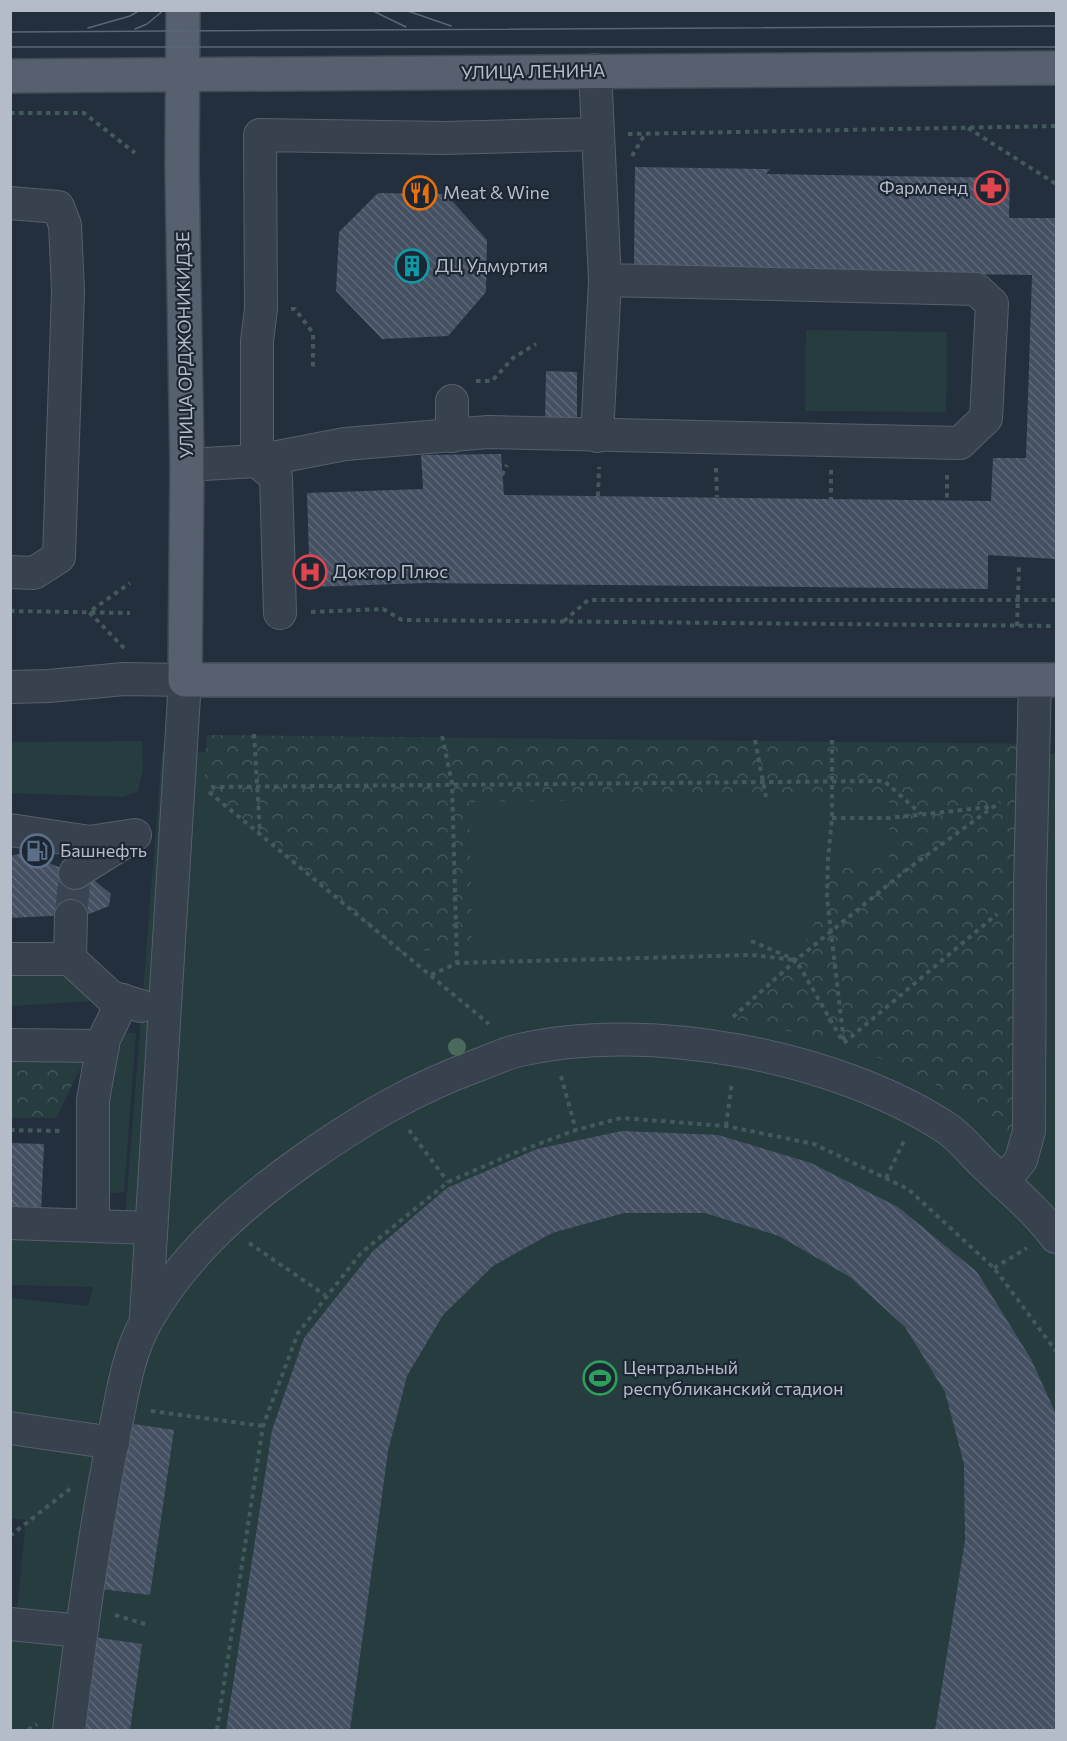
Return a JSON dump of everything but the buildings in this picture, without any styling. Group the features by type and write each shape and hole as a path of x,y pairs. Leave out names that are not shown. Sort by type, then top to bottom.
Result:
{"main road":[{"name":"УЛИЦА ОРДЖОНИКИДЗЕ","path":"183,10 187,465 185,680"},
{"name":"УЛИЦА ЛЕНИНА","path":"10,76 1056,68"},
{"path":"185,680 1046,680"}],"street":[{"path":"595,70 605,280 598,449"},
{"path":"280,613 276,477 257,461 257,341 261,309 260,135 445,138 598,134"},
{"path":"10,203 58,207 64,225 68,291 60,557 34,573 10,572"},
{"path":"187,465 257,461 345,444 488,432 598,449 960,443 986,418 992,304 976,290 605,280"},
{"path":"452,436 462,391"},
{"path":"10,687 124,679 185,680 146,1322"},
{"path":"1003,1182 1021,1160 1044,1070 1030,886 1032,782 1046,680"},
{"path":"75,873 177,806"},
{"path":"10,830 90,842 135,835"},
{"path":"70,959 71,916"},
{"path":"10,959 70,959 111,997 164,1013"},
{"path":"93,1226 93,1101 103,1046 123,1000"},
{"path":"69,1731 81,1631 113,1443 129,1365 146,1322 165,1289 203,1243 252,1197 370,1115 444,1078 519,1050 612,1038 726,1048 800,1066 877,1091 948,1129 1021,1197 1045,1240"},
{"path":"10,1045 103,1046"},
{"path":"10,1223 151,1228"},
{"path":"10,1428 113,1443"},
{"path":"10,1624 81,1631"}],"path":[{"path":"10,113 84,113 135,153"},
{"path":"598,134 1056,126"},
{"path":"967,128 1056,184"},
{"path":"295,309 312,333 313,367"},
{"path":"462,391 492,381 513,358 536,344"},
{"path":"598,449 598,496"},
{"path":"716,464 717,497"},
{"path":"947,474 947,501"},
{"path":"831,478 831,499"},
{"path":"1017,626 1019,566"},
{"path":"89,612 130,583"},
{"path":"564,621 588,600 1056,600"},
{"path":"280,613 383,609 402,620 1056,626"},
{"path":"10,611 130,613"},
{"path":"89,612 127,650"},
{"path":"254,734 260,834"},
{"path":"442,736 452,783 457,963"},
{"path":"755,740 766,797"},
{"path":"832,740 832,818 828,859 831,931 844,1043"},
{"path":"489,1024 204,787 833,779 884,781 921,814"},
{"path":"731,1019 796,960 905,871 991,807 1032,782"},
{"path":"832,818 889,818 991,807"},
{"path":"844,1043 1030,886"},
{"path":"751,941 796,960 844,1043"},
{"path":"430,976 457,963 752,955 796,960"},
{"path":"479,1028 499,1022"},
{"path":"726,1126 734,1070"},
{"path":"560,1074 576,1130"},
{"path":"217,1731 263,1426 298,1333 325,1294 361,1253 448,1182 517,1152 576,1130 621,1118 726,1126 814,1144 908,1189 994,1268 1056,1351"},
{"path":"407,1128 448,1182"},
{"path":"10,1130 94,1132"},
{"path":"886,1178 909,1131"},
{"path":"244,1240 325,1294"},
{"path":"994,1268 1045,1240"},
{"path":"143,1409 263,1426"},
{"path":"69,1499 77,1438"},
{"path":"10,1536 71,1488"},
{"path":"28,1731 40,1723 39,1731"}],"green space":[{"path":"806,330 947,332 946,412 805,411"},
{"path":"207,735 1034,744 1023,1153 967,1106 933,1083 906,1069 878,1057 821,1039 731,1019 796,960 827,898 828,859 889,859 889,797 469,802 472,946 402,953 204,787"},
{"path":"142,741 143,770 138,791 124,797 11,793 11,742"},
{"path":"162,752 1056,754 1056,1730 11,1730 10,1638 14,1641 26,1520 11,1518 11,1298 88,1306 93,1287 11,1285 11,1227 119,1233 123,1244"},
{"path":"59,966 94,1001 11,1006 11,967"},
{"path":"98,1032 56,1118 11,1118 10,1034"},
{"path":"113,1033 136,1033 124,1192 103,1194"}],"tunnel":[{"path":"71,916 75,873"}],"tram line":[{"path":"88,28 130,16 140,10"},
{"path":"135,29 147,24 164,10"},
{"path":"371,10 406,27"},
{"path":"405,10 451,26"},
{"path":"10,32 1056,26"},
{"path":"10,47 1056,47"}],"place":[{"name":"Фармленд","path":"991,188"},
{"name":"Meat & Wine","path":"420,193"},
{"name":"ДЦ Удмуртия","path":"412,266"},
{"name":"Доктор Плюс","path":"310,572"},
{"name":"Башнефть","path":"37,851"},
{"name":"Центральный республиканский стадион","path":"600,1378"}]}
